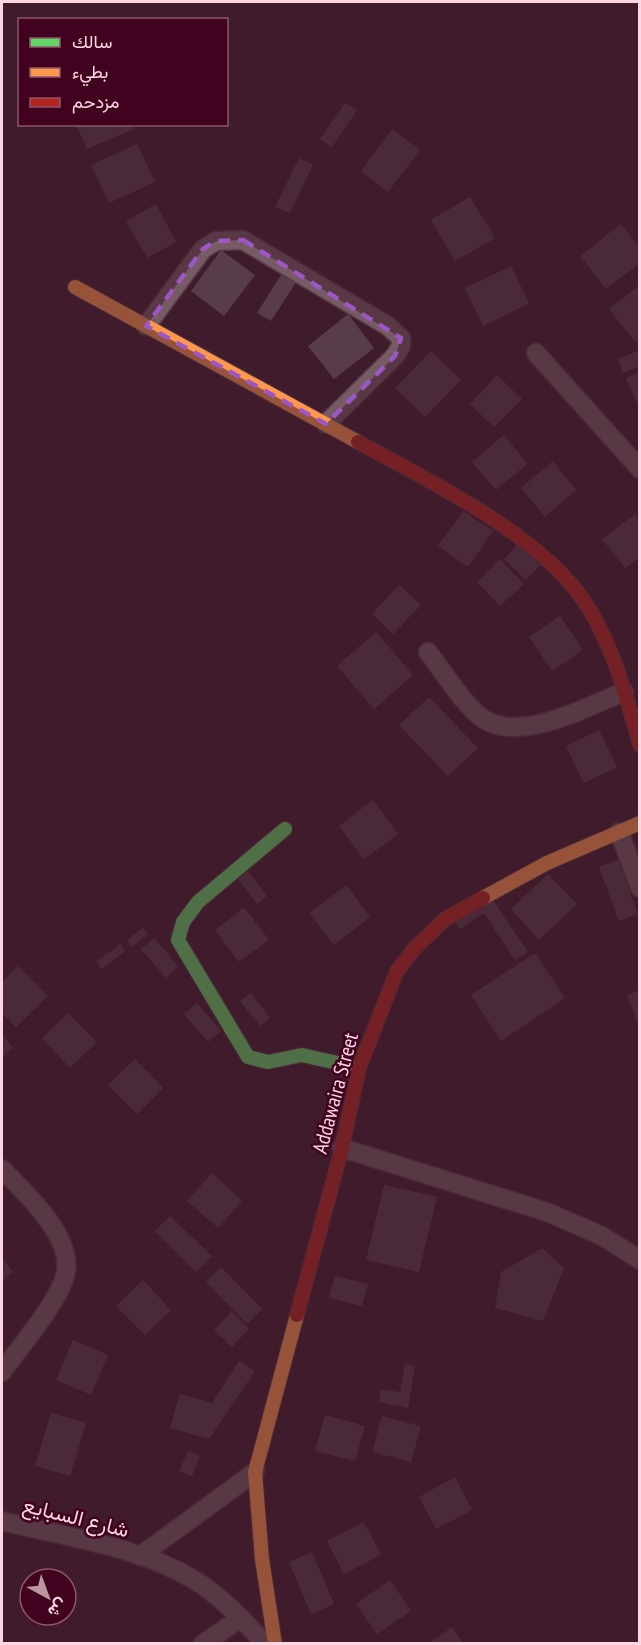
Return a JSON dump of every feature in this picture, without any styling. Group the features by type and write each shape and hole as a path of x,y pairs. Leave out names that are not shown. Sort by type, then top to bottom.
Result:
{"street":[{"path":"146,326 202,249 216,241 230,238 243,240 388,326 401,338 401,346 395,356 326,424"},
{"path":"75,287 326,424 489,518 570,584 613,655 639,745"},
{"path":"536,353 639,469"},
{"path":"428,652 478,715 506,727 532,727 624,692"},
{"name":"Addawaira Street","path":"275,1644 262,1559 255,1472 342,1148 359,1068 398,971 416,948 445,919 547,863 639,823"},
{"path":"285,829 198,902 183,922 178,940 248,1057 268,1062 302,1056 359,1068"},
{"path":"619,832 639,888"},
{"path":"342,1148 547,1212 602,1236 639,1260"},
{"path":"2,1168 38,1207 59,1239 65,1256 66,1272 58,1294 2,1372"},
{"path":"140,1556 255,1472"},
{"name":"شارع السبايع","path":"2,1521 140,1556 194,1580 241,1618 265,1644"},
{"path":"203,1644 241,1618"}],"highlighted area":[{"path":"243,240 401,338 395,356 326,424 146,326 203,249 216,241"}],"building":[{"path":"345,103 357,110 332,147 320,139"},
{"path":"77,126 133,126 134,129 87,149"},
{"path":"392,129 420,150 388,192 361,171"},
{"path":"137,144 155,182 109,203 91,165"},
{"path":"299,158 313,165 290,213 275,207"},
{"path":"470,197 495,238 455,261 431,220"},
{"path":"156,204 176,242 147,258 126,221"},
{"path":"621,224 640,248 640,263 606,289 580,256"},
{"path":"221,250 255,275 224,316 191,291"},
{"path":"511,266 529,303 483,326 465,288"},
{"path":"286,267 300,276 271,321 257,313"},
{"path":"640,285 640,339 635,342 609,309"},
{"path":"348,314 374,348 334,379 308,346"},
{"path":"640,350 640,366 623,373 618,359"},
{"path":"431,351 461,380 425,417 395,388"},
{"path":"640,372 640,409 626,378"},
{"path":"497,375 522,399 494,427 470,404"},
{"path":"504,435 527,464 496,490 472,462"},
{"path":"553,461 576,490 545,517 521,488"},
{"path":"463,511 493,531 468,567 438,546"},
{"path":"635,514 640,520 640,557 625,568 602,539"},
{"path":"518,544 540,565 526,580 504,559"},
{"path":"500,559 524,584 500,606 477,582"},
{"path":"399,585 421,605 393,634 372,614"},
{"path":"560,616 583,650 552,671 529,637"},
{"path":"376,632 413,675 374,709 337,666"},
{"path":"429,697 478,748 448,776 399,725"},
{"path":"599,730 617,767 584,783 566,746"},
{"path":"373,800 398,834 364,859 339,826"},
{"path":"618,860 638,914 619,921 599,867"},
{"path":"248,871 267,896 257,904 238,879"},
{"path":"548,874 577,904 539,940 511,909"},
{"path":"346,885 370,917 334,945 309,913"},
{"path":"491,897 528,952 515,960 484,913 460,929 455,921"},
{"path":"244,907 269,940 239,962 215,930"},
{"path":"143,928 148,934 132,947 127,940"},
{"path":"154,938 178,966 166,978 141,949"},
{"path":"120,944 125,951 102,969 96,962"},
{"path":"535,953 565,998 501,1041 471,995"},
{"path":"18,966 48,996 16,1027 2,1013 2,982"},
{"path":"640,990 640,1025 639,1025 627,995"},
{"path":"251,993 270,1018 260,1026 240,1001"},
{"path":"197,1003 221,1031 208,1042 184,1014"},
{"path":"68,1013 97,1042 70,1068 42,1038"},
{"path":"2,1034 13,1047 2,1058"},
{"path":"135,1059 163,1088 137,1114 108,1085"},
{"path":"212,1173 242,1201 218,1228 187,1201"},
{"path":"384,1185 437,1197 419,1272 366,1260"},
{"path":"170,1216 212,1256 196,1272 155,1231"},
{"path":"542,1248 564,1268 543,1321 495,1308 501,1272"},
{"path":"2,1258 13,1271 2,1282"},
{"path":"221,1267 262,1309 247,1324 206,1282"},
{"path":"335,1276 368,1284 362,1306 329,1298"},
{"path":"143,1280 171,1310 145,1335 116,1306"},
{"path":"232,1311 249,1329 232,1347 214,1330"},
{"path":"73,1340 108,1355 91,1395 56,1380"},
{"path":"239,1361 255,1371 209,1439 170,1428 180,1394 212,1403"},
{"path":"405,1364 415,1366 408,1408 379,1402 381,1389 400,1392"},
{"path":"51,1413 86,1423 70,1476 35,1466"},
{"path":"325,1415 365,1426 355,1461 315,1451"},
{"path":"382,1416 421,1426 411,1462 372,1452"},
{"path":"188,1451 200,1456 192,1476 179,1471"},
{"path":"455,1477 472,1510 436,1529 419,1497"},
{"path":"364,1522 381,1555 344,1574 327,1541"},
{"path":"312,1552 334,1604 311,1614 289,1562"},
{"path":"390,1580 411,1611 377,1634 356,1604"},
{"path":"452,1627 464,1644 429,1644"}],"traffic: fast":[{"path":"285,829 198,902 183,922 178,940 248,1057 268,1062 302,1055 359,1068"}],"traffic: slow":[{"path":"75,287 358,442"},
{"path":"483,898 547,863 640,823"},
{"path":"275,1644 262,1559 255,1472 297,1315"}],"traffic: jam":[{"path":"358,442 481,511 512,532 565,577 584,601 603,635 618,671 640,745"},
{"path":"297,1315 342,1148 359,1068 397,971 415,948 445,919 483,898"}]}
